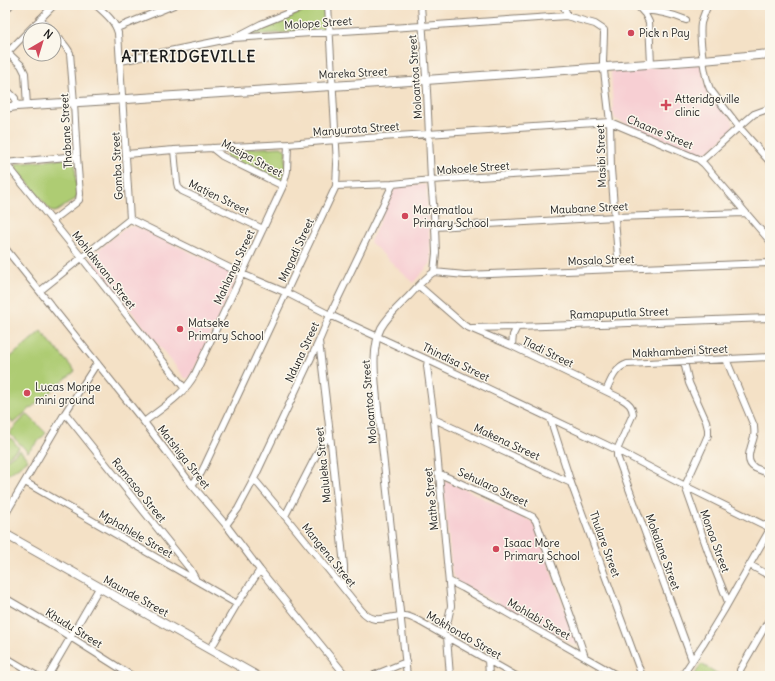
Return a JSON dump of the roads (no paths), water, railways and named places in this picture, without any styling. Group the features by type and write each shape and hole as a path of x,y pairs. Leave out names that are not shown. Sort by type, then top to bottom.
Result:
{"street":[{"path":"5,9 8,5"},
{"path":"26,106 25,73 20,65 6,51 54,5"},
{"path":"96,5 117,28 174,5"},
{"name":"Molope Street","path":"233,38 261,24 308,5"},
{"name":"Mngadi Street","path":"192,485 205,465 336,186 336,140 328,5"},
{"name":"Moloantoa Street","path":"407,676 375,380 375,351 377,336 382,326 399,305 419,286 425,278 434,272 436,253 435,227 421,5"},
{"path":"563,5 566,16"},
{"path":"637,5 643,10 650,22 652,64"},
{"path":"708,5 700,31 707,84 739,127 770,162"},
{"path":"643,10 674,15 686,20"},
{"name":"Molope Street","path":"120,61 233,38 566,16 595,24 604,30 604,67"},
{"path":"40,19 43,22"},
{"name":"Gomba Street","path":"117,28 119,39 130,219"},
{"name":"Thabane Street","path":"52,221 79,200 80,194 70,54 68,48 62,42"},
{"name":"Mareka Street","path":"5,108 16,106 426,80 770,54"},
{"name":"Masibi Street","path":"604,67 610,122 611,169 619,269"},
{"path":"5,88 15,98 16,106"},
{"path":"770,109 754,114 701,162 770,242"},
{"name":"Manyurota Street","path":"126,154 610,122"},
{"name":"Chaane Street","path":"610,122 693,157 701,162"},
{"name":"Mahlangu Street","path":"144,422 184,389 195,374 283,186 287,171 288,144"},
{"name":"Masipa Street","path":"212,148 222,156 283,186"},
{"name":"Matjen Street","path":"174,150 177,183 178,187 182,191 263,229"},
{"path":"5,163 77,156"},
{"name":"Mohlakwana Street","path":"5,163 82,258 184,389"},
{"name":"Mokoele Street","path":"336,186 393,184 431,180 611,169"},
{"name":"Nduna Street","path":"226,525 238,509 254,479 393,184"},
{"name":"Maubane Street","path":"435,227 615,217 744,213"},
{"path":"40,291 130,219"},
{"name":"Thindisa Street","path":"130,219 242,274 287,293 330,315 617,450 770,528"},
{"name":"Matshiga Street","path":"5,248 144,422 192,485 347,676"},
{"name":"Mosalo Street","path":"434,272 466,275 770,263"},
{"name":"Tladi Street","path":"419,286 461,324 468,328 512,346 627,401 633,409 633,414 617,450"},
{"name":"Ramapuputla Street","path":"468,328 770,318"},
{"path":"512,346 513,335 517,327"},
{"name":"Maluleka Street","path":"319,341 344,572 343,587"},
{"name":"Makhambeni Street","path":"606,391 615,373 619,368 627,364 770,358"},
{"path":"726,359 754,426 754,436 749,454 749,461 755,468 770,474"},
{"name":"Mathe Street","path":"428,360 427,366 434,419 449,581 450,611 445,636"},
{"path":"684,362 689,383 706,421 708,429 708,435 685,486"},
{"path":"5,515 65,413 97,363"},
{"name":"Ramasoo Street","path":"65,413 190,569 196,580"},
{"name":"Thulare Street","path":"550,418 571,483 642,676"},
{"name":"Makena Street","path":"434,419 571,483"},
{"path":"286,516 320,446 330,434"},
{"name":"Mokalane Street","path":"617,450 617,456 692,660"},
{"name":"Sehularo Street","path":"438,473 533,517 536,521 585,657"},
{"name":"Mangena Street","path":"254,479 286,516 364,614 375,619 401,616"},
{"name":"Mphahlele Street","path":"25,482 237,604"},
{"name":"Monoa Street","path":"685,486 710,557 728,602"},
{"path":"682,676 710,634 770,528"},
{"name":"Maunde Street","path":"5,534 257,676"},
{"path":"750,564 770,576"},
{"path":"210,650 237,604 260,570"},
{"name":"Mohlabi Street","path":"449,581 618,676"},
{"path":"48,676 99,588"},
{"name":"Khudu Street","path":"5,598 71,637 132,676"},
{"name":"Mokhondo Street","path":"401,616 417,620 516,676"},
{"path":"740,676 740,670 770,618"},
{"path":"445,636 450,676"},
{"path":"5,657 37,676"},
{"path":"488,660 490,676"},
{"path":"372,676 406,662"}],"place":[{"name":"Pick n Pay","path":"631,33"},
{"name":"Atteridgeville clinic","path":"666,105"},
{"name":"Marematlou Primary School","path":"405,216"},
{"name":"Matseke Primary School","path":"180,329"},
{"name":"Lucas Moripe mini ground","path":"27,393"},
{"name":"Isaac More Primary School","path":"496,549"}],"district":[{"name":"ATTERIDGEVILLE","path":"189,56"}]}
